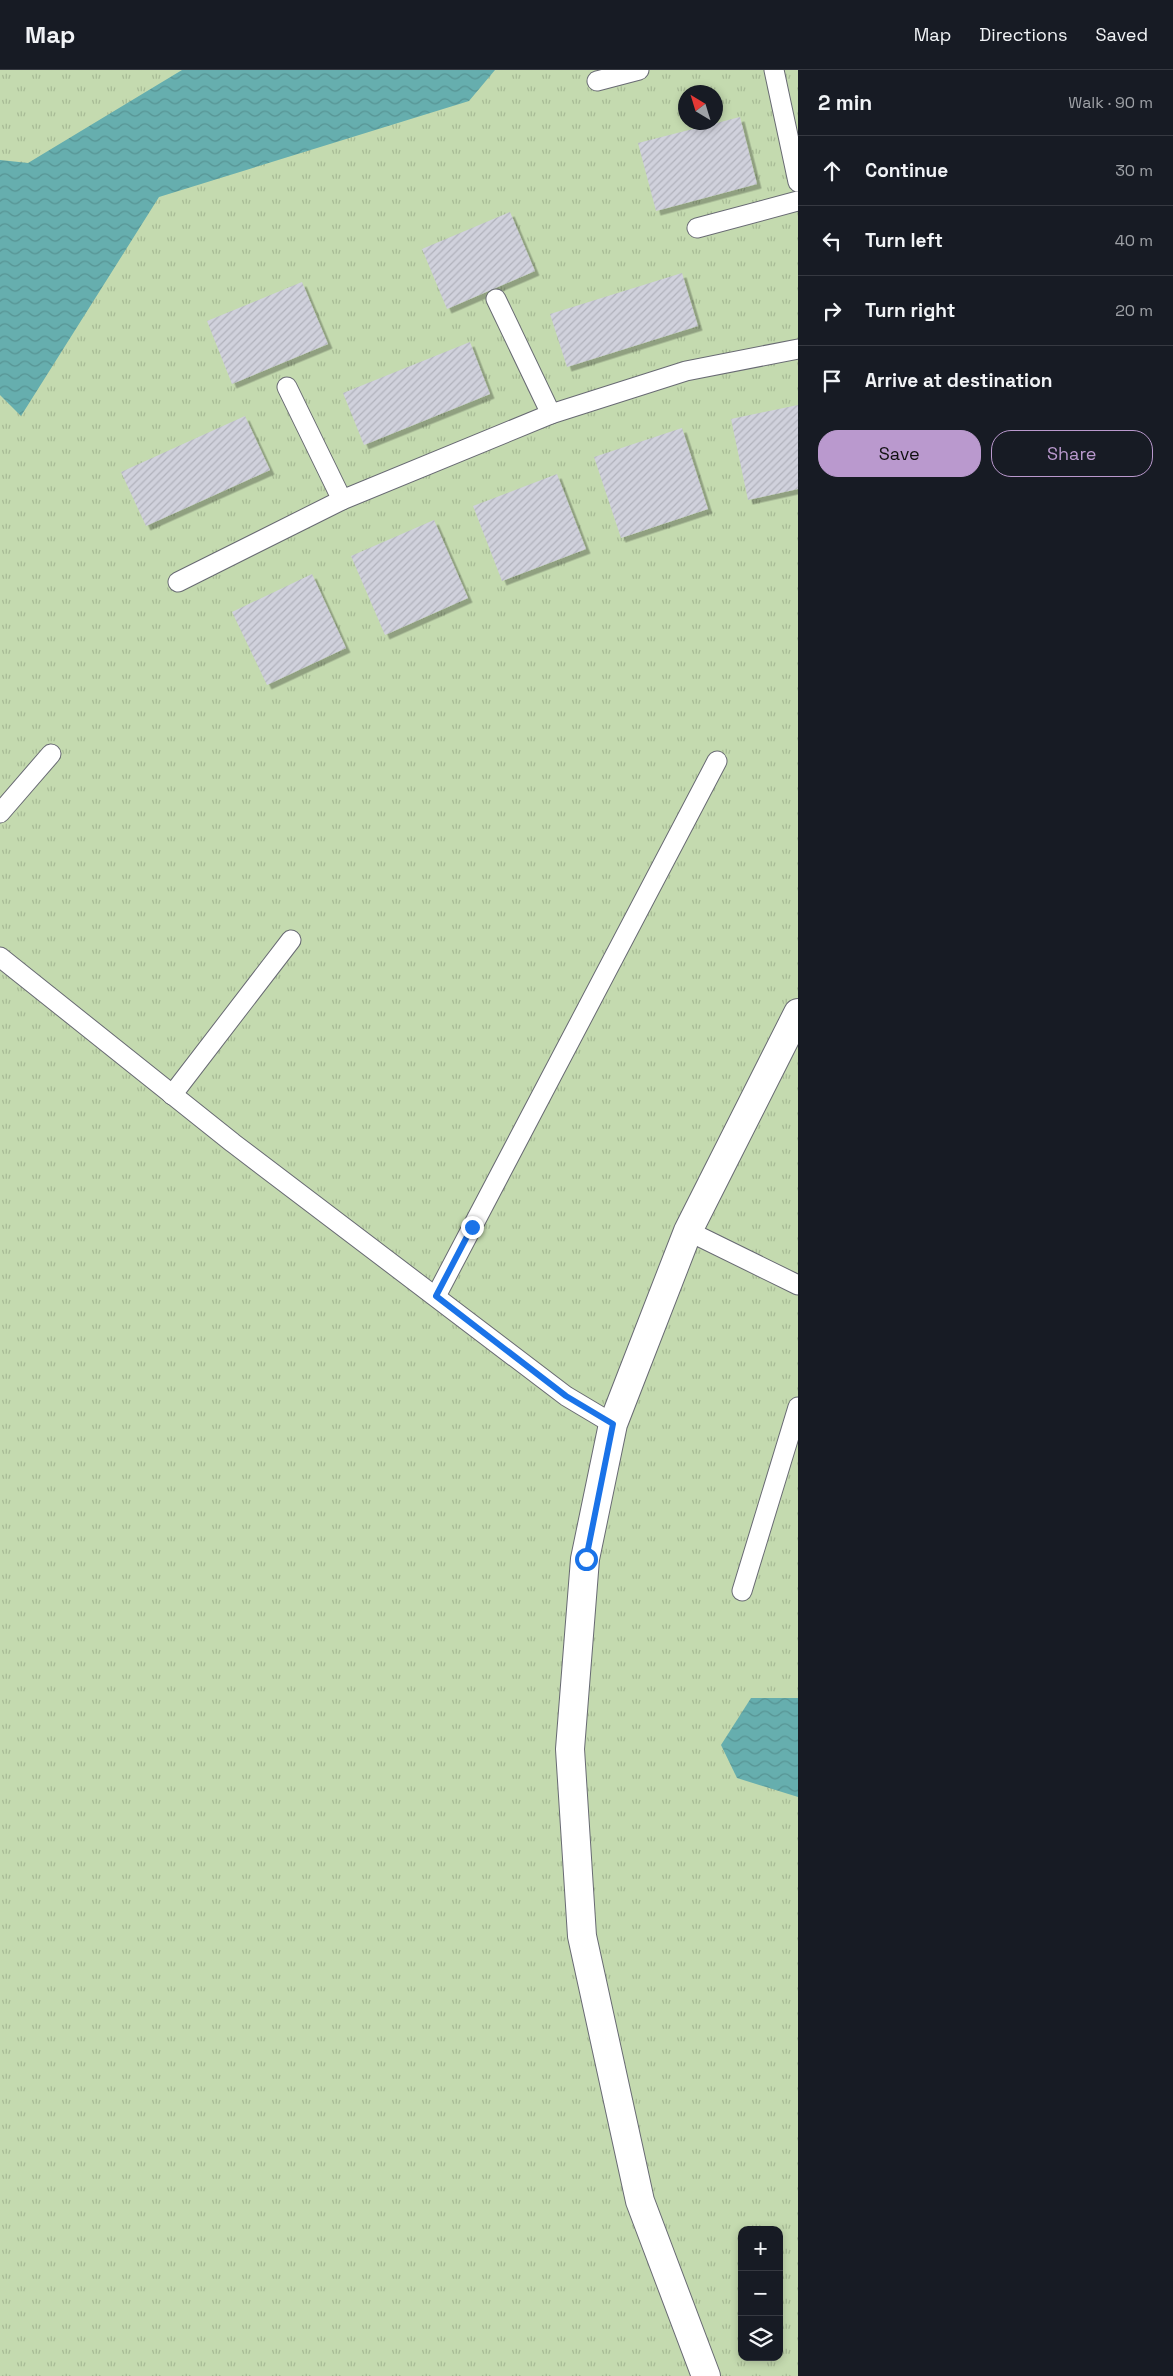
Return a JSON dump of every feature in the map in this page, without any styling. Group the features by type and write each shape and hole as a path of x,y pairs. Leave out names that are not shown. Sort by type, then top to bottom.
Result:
{"street":[{"path":"706,2376 640,2201 582,1936 570,1749 586,1559 613,1424 688,1231 798,1013"}],"lane":[{"path":"598,81 639,70"},
{"path":"774,70 797,176"},
{"path":"697,228 798,201"},
{"path":"496,299 551,414"},
{"path":"178,582 342,500 551,414 686,372 798,349"},
{"path":"287,387 342,500"},
{"path":"0,813 51,754"},
{"path":"436,1296 717,761"},
{"path":"172,1095 291,940"},
{"path":"0,957 172,1095 566,1396 613,1424"},
{"path":"688,1231 798,1285"},
{"path":"742,1591 798,1407"}],"green space":[{"path":"0,70 798,70 798,2376 0,2376"}],"water":[{"path":"182,70 495,70 469,101 159,197 21,416 0,395 0,160 28,163"},
{"path":"751,1698 798,1698 798,1797 737,1778 721,1745"}],"building":[{"path":"740,117 757,184 656,211 638,143 689,130 723,130 723,121"},
{"path":"510,212 535,271 447,309 422,249"},
{"path":"682,273 698,326 567,367 550,314"},
{"path":"302,282 328,344 232,384 207,321"},
{"path":"470,342 490,394 364,445 343,393"},
{"path":"798,405 798,489 748,500 731,419"},
{"path":"245,416 270,470 146,526 121,472"},
{"path":"682,428 708,509 621,538 594,457"},
{"path":"557,474 586,549 502,581 473,506"},
{"path":"434,520 468,598 385,635 351,556"},
{"path":"312,574 346,648 267,685 232,612"}],"route":[{"path":"472,1227 436,1296 566,1396 613,1424 586,1559"}]}
